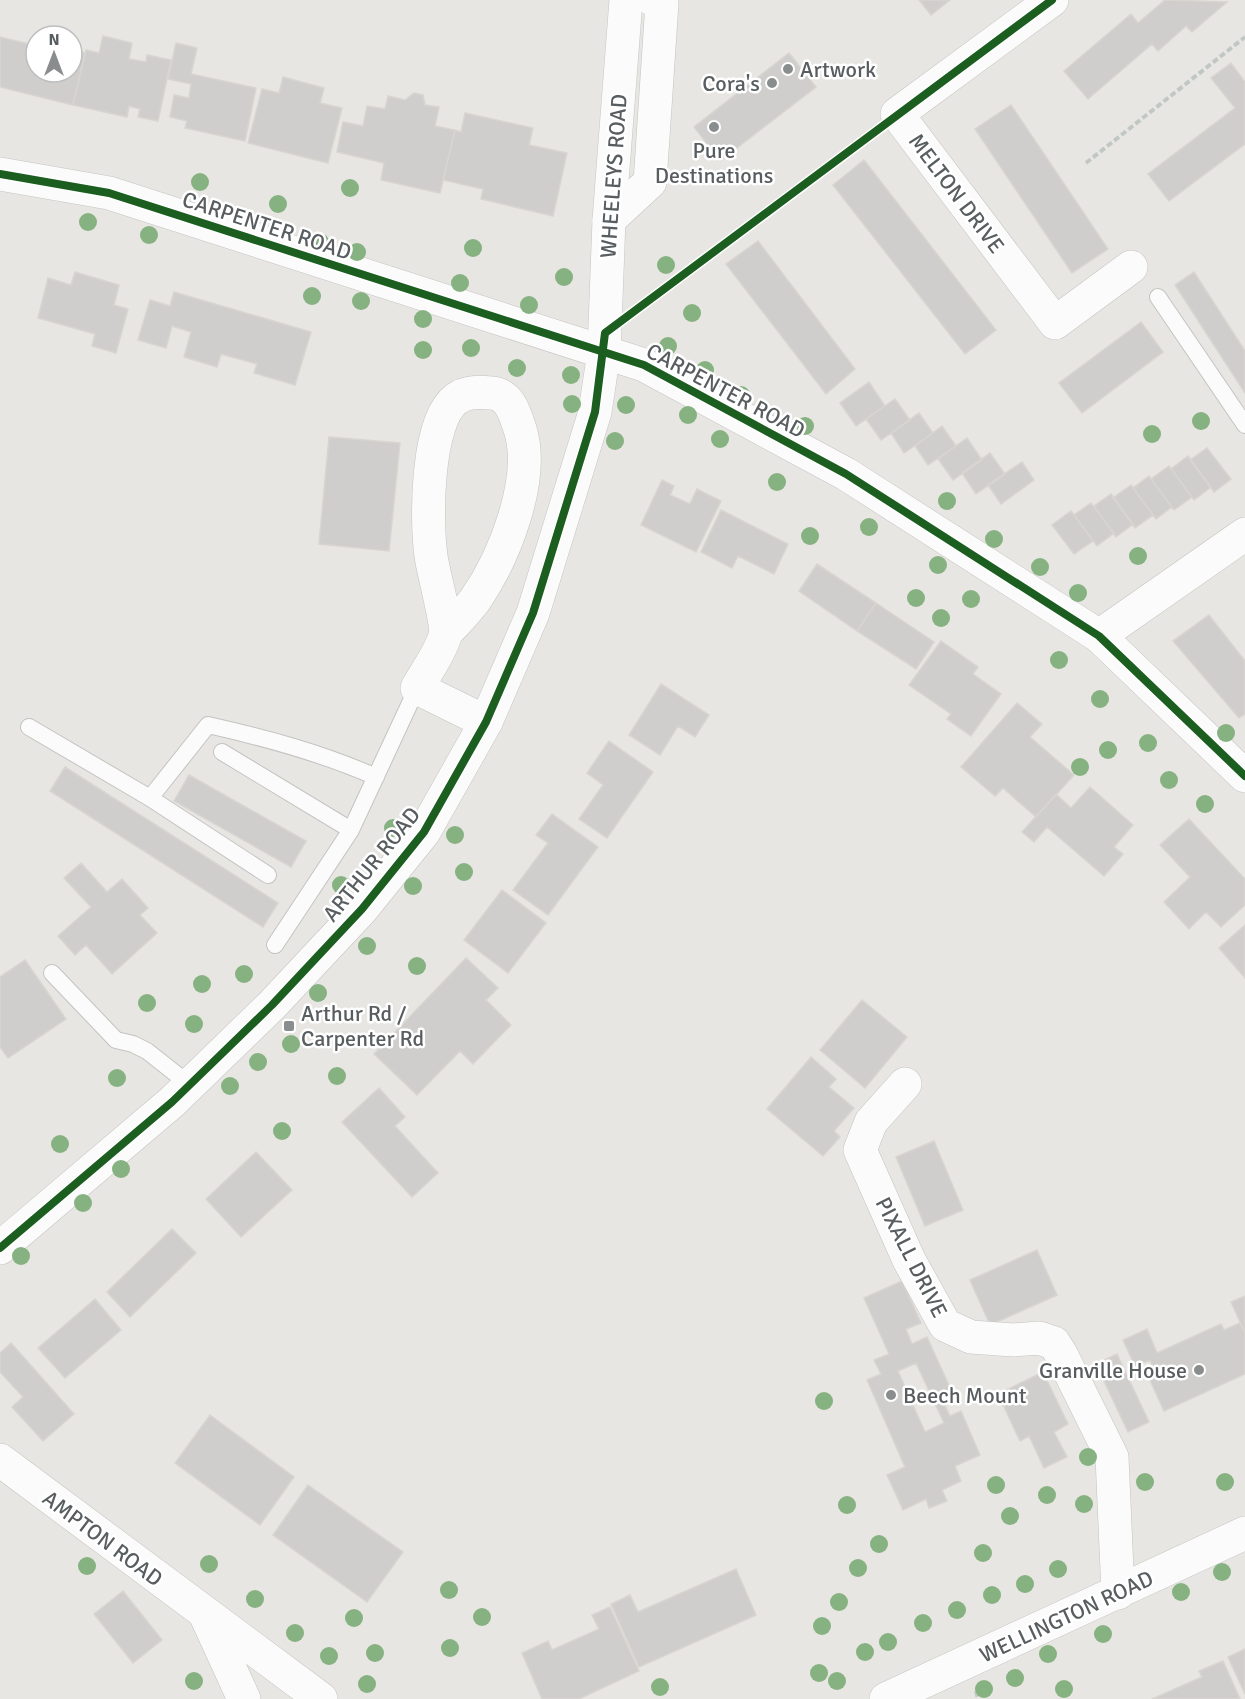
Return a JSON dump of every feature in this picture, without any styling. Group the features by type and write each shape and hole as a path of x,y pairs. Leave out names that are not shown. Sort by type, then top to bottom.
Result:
{"street":[{"name":"WHEELEYS ROAD","path":"604,352 609,220 626,0"},
{"path":"609,220 650,182 662,3 653,0"},
{"name":"MELTON DRIVE","path":"1052,0 897,114 1055,322 1131,267"},
{"name":"CARPENTER ROAD","path":"0,174 109,193 644,365 846,474 1100,636 1245,776"},
{"name":"ARTHUR ROAD","path":"0,1248 190,1085 272,1005 362,909 424,832 486,722 539,592 595,412 604,352"},
{"path":"446,634 430,554 429,479 434,442 442,418 456,399 474,392 498,393 513,407 521,434 524,481 504,546 475,599 446,634 417,688 486,722"},
{"path":"1100,636 1245,534"},
{"name":"PIXALL DRIVE","path":"905,1084 871,1122 860,1150 909,1260 945,1325 971,1337 1013,1340 1039,1338 1054,1343 1058,1348 1112,1458 1118,1593"},
{"name":"AMPTON ROAD","path":"0,1460 321,1699"},
{"name":"WELLINGTON ROAD","path":"886,1699 1245,1533"},
{"name":"AMPTON ROAD","path":"206,1615 244,1699"}],"lane":[{"path":"1158,297 1245,425"},
{"path":"275,945 351,830 417,688"},
{"path":"150,798 208,725 266,738 339,760 376,777"},
{"path":"29,727 150,798 268,875"},
{"path":"222,752 351,830"},
{"path":"52,973 116,1040 133,1044 147,1051 190,1085"}],"path":[{"path":"1086,163 1245,37"}],"building":[{"path":"919,0 950,0 931,15"},
{"path":"1165,0 1227,2 1192,32 1186,26 1158,51 1152,44 1088,99 1064,71 1131,14 1138,23"},
{"path":"103,36 132,43 129,59 146,62 147,55 171,60 158,121 138,117 140,109 129,106 127,117 73,105 78,84 84,84 86,50 99,53"},
{"path":"0,37 24,43 24,84 78,84 73,105 0,87"},
{"path":"176,43 197,48 191,74 256,88 245,141 185,128 187,121 170,117 174,95 189,98 191,84 168,79"},
{"path":"789,53 816,87 720,161 694,127"},
{"path":"1231,63 1245,82 1245,144 1169,201 1148,174 1235,108 1211,78"},
{"path":"283,77 324,88 320,103 342,108 328,163 248,143 262,89 279,93"},
{"path":"414,93 423,95 425,105 439,107 435,126 455,130 440,193 381,180 384,163 337,152 343,122 363,126 367,106 385,109 388,96 405,100"},
{"path":"1011,105 1108,249 1072,273 975,129"},
{"path":"465,113 533,128 529,145 567,153 553,216 481,199 483,189 443,180 455,130 461,132"},
{"path":"864,160 996,330 965,354 833,185"},
{"path":"758,241 855,369 826,394 726,264"},
{"path":"75,272 119,285 114,305 128,309 116,353 92,346 95,334 38,318 48,278 71,285"},
{"path":"1194,272 1245,351 1245,393 1175,285"},
{"path":"174,292 311,332 295,385 254,373 257,364 221,354 217,367 184,357 191,332 172,326 166,348 138,340 150,300 170,306"},
{"path":"1141,322 1163,352 1082,413 1059,383"},
{"path":"869,382 885,406 856,426 840,403"},
{"path":"895,399 910,420 881,440 866,419"},
{"path":"919,413 933,433 904,453 891,433"},
{"path":"942,426 956,446 928,465 915,446"},
{"path":"329,437 400,443 389,551 319,544"},
{"path":"967,438 982,460 953,480 938,459"},
{"path":"1207,448 1231,479 1214,492 1190,460"},
{"path":"990,453 1005,474 976,494 962,473"},
{"path":"1188,456 1211,487 1194,500 1171,469"},
{"path":"1022,462 1034,480 1001,504 988,485"},
{"path":"1169,466 1192,497 1174,510 1151,479"},
{"path":"1149,476 1172,507 1156,519 1133,488"},
{"path":"662,480 674,486 670,495 690,504 697,489 721,501 696,552 641,525"},
{"path":"1131,485 1153,515 1135,528 1113,498"},
{"path":"1111,494 1133,524 1116,537 1094,506"},
{"path":"1091,503 1114,533 1097,546 1074,515"},
{"path":"721,510 788,544 774,574 738,556 732,568 701,552"},
{"path":"1071,511 1093,541 1074,554 1052,525"},
{"path":"817,564 876,603 857,631 799,591"},
{"path":"876,603 934,642 916,669 857,631"},
{"path":"1209,615 1245,661 1245,714 1239,718 1173,641"},
{"path":"941,641 978,667 973,674 1001,694 971,736 947,719 951,714 909,685"},
{"path":"661,684 709,715 695,737 678,726 660,755 629,735"},
{"path":"1017,703 1042,724 1030,737 1074,775 1036,817 1003,788 995,796 961,767"},
{"path":"609,741 653,772 607,838 579,819 603,785 587,773"},
{"path":"65,767 278,903 263,927 50,791"},
{"path":"189,775 306,841 291,867 174,801"},
{"path":"1090,787 1133,825 1114,847 1123,854 1104,876 1047,827 1034,842 1022,832 1056,794 1071,808"},
{"path":"552,814 598,847 548,915 513,890 548,843 536,835"},
{"path":"1189,819 1245,879 1245,905 1221,927 1206,912 1189,929 1164,902 1190,877 1160,845"},
{"path":"81,863 107,892 122,879 148,908 140,915 157,933 112,974 86,945 75,955 58,936 91,907 64,878"},
{"path":"502,890 546,923 508,973 464,940"},
{"path":"1245,925 1245,978 1219,948"},
{"path":"466,958 498,988 486,1000 511,1025 473,1064 460,1051 417,1095 374,1054"},
{"path":"25,960 66,1019 8,1058 0,1047 0,977"},
{"path":"862,1000 907,1037 865,1088 820,1050"},
{"path":"811,1057 836,1079 829,1087 854,1108 834,1131 840,1137 823,1156 767,1109"},
{"path":"379,1088 405,1117 395,1126 438,1173 412,1197 342,1122"},
{"path":"934,1141 963,1210 925,1226 896,1157"},
{"path":"256,1152 292,1190 241,1237 206,1199"},
{"path":"172,1229 196,1253 130,1317 107,1292"},
{"path":"1037,1250 1057,1295 990,1325 970,1280"},
{"name":"Beech Mount","path":"902,1281 921,1323 906,1329 912,1344 927,1337 952,1392 941,1397 950,1416 961,1411 980,1455 955,1466 961,1481 942,1490 947,1501 929,1508 926,1499 903,1510 887,1475 905,1467 867,1380 881,1374 874,1360 889,1354 864,1298","holes":["916,1363 944,1423 925,1432 898,1371"]},
{"path":"1245,1296 1245,1333 1231,1302"},
{"path":"95,1299 121,1330 65,1378 38,1348"},
{"name":"Granville House","path":"1240,1323 1245,1333 1245,1374 1164,1411 1148,1376 1155,1373 1150,1360 1135,1366 1123,1340 1147,1329 1157,1353 1221,1324 1224,1330"},
{"path":"11,1343 74,1414 43,1441 12,1407 23,1397 0,1372 0,1353"},
{"path":"1117,1354 1149,1422 1128,1432 1096,1364"},
{"name":"Beech Mount","path":"1043,1372 1068,1424 1054,1432 1067,1457 1044,1468 1029,1436 1020,1441 998,1394"},
{"path":"210,1415 294,1477 260,1525 175,1463"},
{"path":"308,1485 403,1552 367,1602 273,1535"},
{"path":"736,1569 756,1615 639,1667 611,1604 630,1595 638,1612"},
{"path":"123,1591 162,1640 133,1663 94,1614"},
{"path":"610,1607 639,1671 579,1699 542,1699 522,1653 548,1641 552,1650 599,1629 592,1615"},
{"path":"1245,1649 1245,1694 1228,1657"},
{"path":"1223,1661 1240,1699 1152,1699 1202,1677 1199,1671"}],"cycle path":[{"path":"0,1248 172,1102 272,1005 362,909 424,832 486,722 533,613 595,412 605,333 1052,0"},
{"path":"0,174 109,193 644,365 846,474 1099,636 1245,776"}],"place":[{"name":"Artwork","path":"788,69"},
{"name":"Cora's","path":"772,83"},
{"name":"Pure Destinations","path":"714,127"},
{"name":"Arthur Rd / Carpenter Rd","path":"289,1026"},
{"name":"Granville House","path":"1199,1370"},
{"name":"Beech Mount","path":"891,1395"}]}
